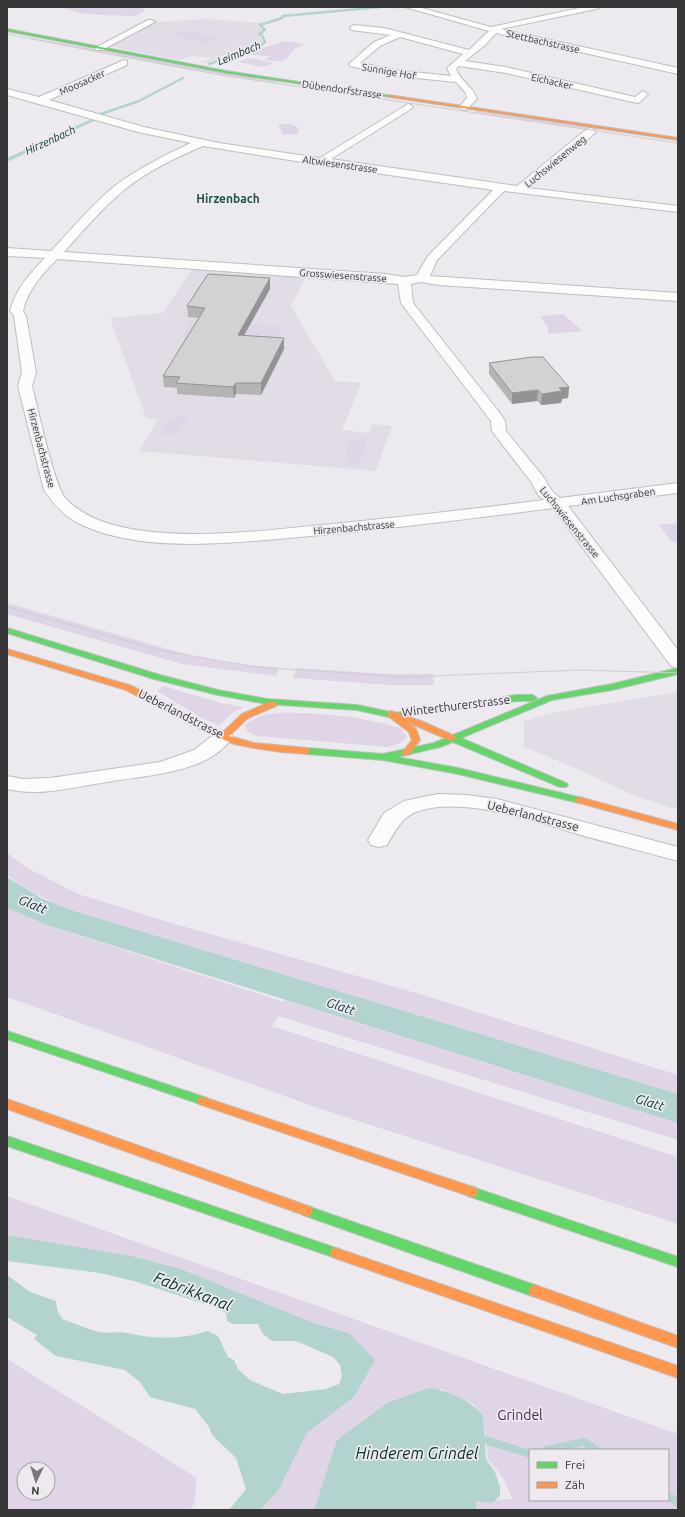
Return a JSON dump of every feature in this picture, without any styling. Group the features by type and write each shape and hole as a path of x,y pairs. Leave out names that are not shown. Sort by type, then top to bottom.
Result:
{"main road":[{"name":"Dübendorfstrasse","path":"7,30 226,72 678,139"},
{"name":"Ueberlandstrasse","path":"7,630 198,689 236,697 342,706 391,714"},
{"name":"Ueberlandstrasse","path":"7,650 129,688 147,696 191,722 222,737 238,742 275,748 383,757 424,763 473,773 678,827"},
{"name":"Winterthurerstrasse","path":"391,714 517,698 550,698 612,687 678,671"},
{"name":"Winterthurerstrasse","path":"452,738 550,698"},
{"path":"222,737 240,717 252,710 282,702"},
{"path":"391,714 418,723 452,738"},
{"name":"Winterthurerstrasse","path":"391,714 413,731 416,740 406,753"},
{"name":"Ueberlandstrasse","path":"383,757 437,745 452,738 629,814"},
{"path":"7,1035 678,1262"},
{"path":"7,1104 678,1342"},
{"path":"7,1141 326,1249 678,1372"}],"street":[{"name":"Stettbachstrasse","path":"409,7 494,30 678,70"},
{"path":"464,107 472,99 472,95 458,80 451,68 482,44 497,27 596,7"},
{"path":"99,48 151,22"},
{"path":"354,28 374,28 447,49 470,53"},
{"name":"Sunnige Hof","path":"399,34 377,44 353,64 395,73 458,80"},
{"name":"Moosacker","path":"40,100 124,63"},
{"name":"Eichacker","path":"458,63 506,70 637,100 643,94"},
{"name":"Altwiesenstrasse","path":"7,92 40,100 142,130 200,143 501,188 678,209"},
{"path":"320,162 408,107"},
{"name":"Luchswiesenweg","path":"519,190 590,131"},
{"name":"Hirzenbachstrasse","path":"200,143 130,180 96,210 27,286 20,297 16,311 20,316 29,372 25,386 52,490 60,504 79,516 124,532 178,537 212,537 277,533 402,523 558,504"},
{"path":"426,279 425,274 432,259 501,188"},
{"name":"Grosswiesenstrasse","path":"7,252 386,278 404,282 426,279 678,297"},
{"name":"Luchswiesenstrasse","path":"404,282 407,303 494,415 498,421 499,431 544,492 558,504 678,662"},
{"name":"Am Luchsgraben","path":"558,504 678,488"},
{"path":"7,782 13,785 31,786 170,766 199,756 217,743 222,737"},
{"name":"Ueberlandstrasse","path":"378,840 381,830 391,818 402,810 420,804 448,800 505,807 678,854"}],"shaded area":[{"path":"206,19 261,23 257,25 263,31 258,33 263,42 204,63 200,63 211,58 194,56 178,60 109,46 156,22"},
{"path":"193,268 306,276 291,306 335,381 361,383 342,430 369,433 373,424 392,426 376,471 139,451 158,419 146,418 110,318 163,313"},
{"path":"678,692 678,810 630,794 587,773 524,747 524,721 557,712"}],"green space":[{"path":"61,7 142,7 145,10 136,16 100,15 79,13"},
{"path":"185,30 222,38 205,43 169,35"},
{"path":"33,38 278,81 276,84 183,69 28,39"},
{"path":"285,41 304,44 297,47 285,60 280,61 265,60 270,57 285,58 245,54"},
{"path":"249,58 274,63 263,67 238,62"},
{"path":"477,111 591,128 588,130 472,113"},
{"path":"278,124 291,124 299,128 298,134 283,135"},
{"path":"563,314 583,331 548,334 548,328 540,316"},
{"path":"191,321 282,327 274,345 181,338"},
{"path":"178,416 188,416 175,433 160,435 170,420"},
{"path":"357,439 365,439 367,447 358,465 350,465 346,455 348,443"},
{"path":"678,523 678,541 672,542 659,525"},
{"path":"7,603 189,655 230,663 279,668 276,676 182,664 7,614"},
{"path":"296,668 388,674 433,674 434,685 390,685 293,678"},
{"path":"163,686 221,703 244,707 234,712 219,725 202,718 157,691"},
{"path":"274,713 307,713 354,717 401,728 406,736 401,742 387,747 258,736 250,733 245,725 252,720"},
{"path":"7,853 27,868 78,894 168,922 423,995 678,1075 678,1094 71,910 38,895 7,875"},
{"path":"7,908 47,925 284,1002 285,1000 678,1123 678,1140 278,1016 272,1026 678,1157 678,1224 321,1109 7,997"},
{"name":"Grindel","path":"7,1196 678,1434 678,1510 476,1510 477,1501 512,1499 504,1479 488,1459 483,1415 473,1404 441,1389 338,1440 314,1510 260,1510 278,1491 307,1433 354,1397 349,1333 314,1323 181,1269 132,1256 7,1235"},
{"path":"7,1359 197,1478 194,1504 190,1510 7,1510"}],"water":[{"name":"Glatt","path":"7,877 41,898 71,910 678,1094 678,1123 47,925 7,908"},
{"name":"Fabrikkanal","path":"7,1235 132,1256 181,1269 314,1323 349,1333 375,1360 354,1397 307,1433 278,1491 260,1510 229,1510 246,1489 236,1458 212,1435 209,1427 195,1409 150,1397 140,1382 125,1370 56,1356 34,1339 37,1335 7,1317 7,1275 30,1292 56,1301 57,1309 62,1319 94,1331 102,1333 124,1332 168,1338 187,1336 208,1331 218,1336 228,1357 234,1360 238,1369 250,1380 283,1394 326,1389 339,1384 342,1376 340,1365 333,1357 296,1341 272,1341 263,1334 258,1324 233,1324 227,1321 226,1313 214,1307 134,1281 100,1273 7,1261"},
{"name":"Hinderem Grindel","path":"429,1388 444,1391 465,1400 483,1415 486,1459 495,1472 500,1487 500,1496 492,1503 477,1501 476,1510 314,1510 337,1440 387,1403"}],"building":[{"path":"208,274 270,278 238,335 284,338 261,383 236,383 233,387 176,383 180,377 163,376 205,308 187,306"},
{"path":"543,357 569,387 559,388 562,391 542,394 538,390 512,393 489,363"}],"waterway":[{"name":"Leimbach","path":"209,64 259,47 265,42 262,35 259,34 265,30 260,25 282,18 283,16 381,7"},
{"name":"Leimbach","path":"394,7 399,7"},
{"name":"Hirzenbach","path":"101,114 139,101 183,78"},
{"name":"Hirzenbach","path":"69,131 93,120"},
{"name":"Hirzenbach","path":"7,160 72,130"},
{"path":"485,1440 529,1454"},
{"path":"552,1449 584,1442 594,1449"},
{"path":"669,1497 678,1503"}],"tram line":[{"path":"7,34 221,75 678,143"},
{"path":"7,607 158,650 257,667 407,677 579,670 678,673"}],"traffic: fast":[{"path":"7,30 226,72 390,96"},
{"path":"7,630 157,677 218,693 249,699 285,703 357,708 393,715"},
{"path":"307,751 383,757 437,745 550,698 612,687 678,671"},
{"path":"398,714 517,698 533,698"},
{"path":"452,738 563,785"},
{"path":"383,757 458,771 579,800"},
{"path":"7,1035 203,1101"},
{"path":"7,1141 336,1253"},
{"path":"472,1192 678,1262"},
{"path":"307,1211 535,1291"}],"traffic: slow":[{"path":"390,96 678,139"},
{"path":"7,651 129,688 143,694 195,723 223,737 237,742 263,747 307,751"},
{"path":"223,737 245,716 273,704"},
{"path":"391,714 413,731 416,740 406,753"},
{"path":"393,715 418,723 452,738"},
{"path":"579,800 678,827"},
{"path":"203,1101 472,1192"},
{"path":"7,1104 307,1211"},
{"path":"336,1253 678,1372"},
{"path":"535,1291 678,1342"}],"district":[{"name":"Hirzenbach","path":"228,199"}]}
